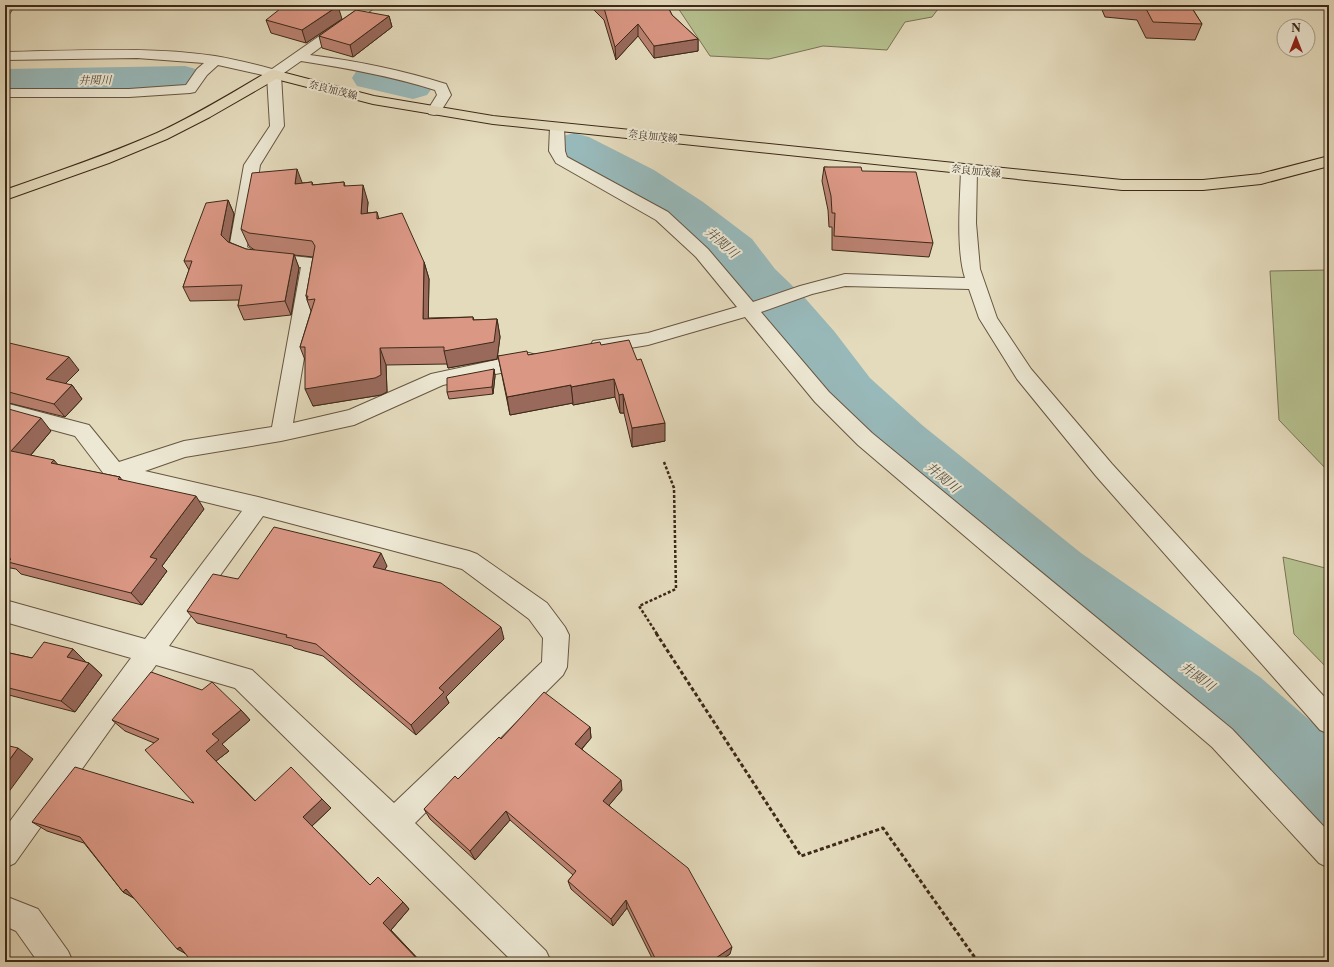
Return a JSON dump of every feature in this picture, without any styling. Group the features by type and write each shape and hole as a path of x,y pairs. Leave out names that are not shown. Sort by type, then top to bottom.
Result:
{"main road":[{"name":"奈良加茂線","path":"274,74 374,100 434,111 557,127 746,145 969,170 1122,185 1203,185 1261,178 1329,161"},
{"path":"5,195 96,163 162,136 223,105 274,74"}],"street":[{"path":"5,10 9,5"},
{"path":"5,56 148,55 184,57 215,60 274,74 372,5"},
{"path":"299,57 380,69 441,87 444,95 434,111"},
{"path":"5,93 129,93 190,89 202,72 215,60"},
{"path":"274,74 277,126 252,165 238,249 252,257 311,264 281,433"},
{"path":"557,127 557,151 561,160 662,216 702,253 754,308 822,397 865,439 1222,738 1329,853"},
{"path":"969,170 968,223 971,269 988,318 1024,374 1104,470 1329,721"},
{"path":"584,350 648,339 754,308 794,294 845,280 976,284"},
{"path":"115,472 184,449 281,433 354,417 438,379 546,357"},
{"path":"5,410 82,430 115,472 258,506 469,561 538,611 556,635 554,667 394,823"},
{"path":"5,853 150,652 258,506"},
{"path":"5,611 243,678 394,823 535,962"},
{"path":"5,911 26,920 57,962"}],"path":[{"path":"664,462 674,488 676,589 639,606 801,856 883,828 978,962"}],"green space":[{"path":"676,5 941,5 932,17 905,22 887,50 823,46 769,59 710,56"},
{"path":"1329,270 1329,472 1279,420 1270,271"},
{"path":"1283,557 1329,569 1329,670 1294,634"}],"building":[{"path":"285,5 338,6 302,30 266,20"},
{"path":"601,5 667,5 672,15 698,39 654,46 638,24 615,47 604,8"},
{"path":"1144,5 1190,5 1202,24 1153,22"},
{"path":"356,10 389,16 350,45 319,36"},
{"path":"824,167 861,167 862,171 916,172 933,243 834,236 835,213 832,213 831,196"},
{"path":"297,169 295,184 312,182 312,185 344,182 344,186 363,185 361,214 377,212 377,219 402,213 424,262 423,319 473,317 473,320 497,319 494,342 444,351 444,347 380,348 381,375 375,378 305,389 305,347 300,347 315,299 307,300 308,296 306,296 315,246 312,241 249,233 241,229 252,173"},
{"path":"228,200 221,235 228,242 246,249 294,254 285,301 238,306 242,285 183,287 192,261 184,261 206,203"},
{"path":"629,340 637,360 641,359 665,423 632,428 623,394 619,395 614,379 571,387 571,385 507,397 498,356 527,351 528,355 600,342 601,345"},
{"path":"5,342 69,357 46,379 72,385 54,404 5,391"},
{"path":"494,369 492,387 447,392 447,378"},
{"path":"5,408 41,418 11,451 54,460 51,463 120,477 118,479 196,496 150,557 157,559 131,593 8,562 11,559 5,557"},
{"path":"274,527 381,553 373,567 441,583 501,627 439,688 444,692 411,725 316,644 286,637 287,635 187,611 213,574 238,579"},
{"path":"44,642 73,649 67,657 89,663 61,701 5,687 5,652 32,658"},
{"path":"151,672 202,690 212,682 241,710 212,734 219,740 206,751 255,801 291,767 322,799 303,817 370,885 378,877 403,902 383,923 420,962 192,962 180,947 177,949 126,889 123,892 80,837 32,822 75,767 194,803 145,750 159,739 112,720"},
{"path":"544,692 590,727 575,744 621,780 603,801 688,868 732,947 710,962 657,962 626,900 611,919 568,881 576,871 506,811 470,851 424,809 455,776 458,779 499,737 501,739"},
{"path":"5,745 18,748 5,766"}],"waterway":[{"name":"井関川","path":"5,81 185,78"},
{"name":"井関川","path":"371,78 413,87"},
{"name":"井関川","path":"574,146 638,179 687,212 735,250 757,280 786,309 815,344 850,392 901,441 1057,573 1234,702 1303,765 1329,795"}]}
